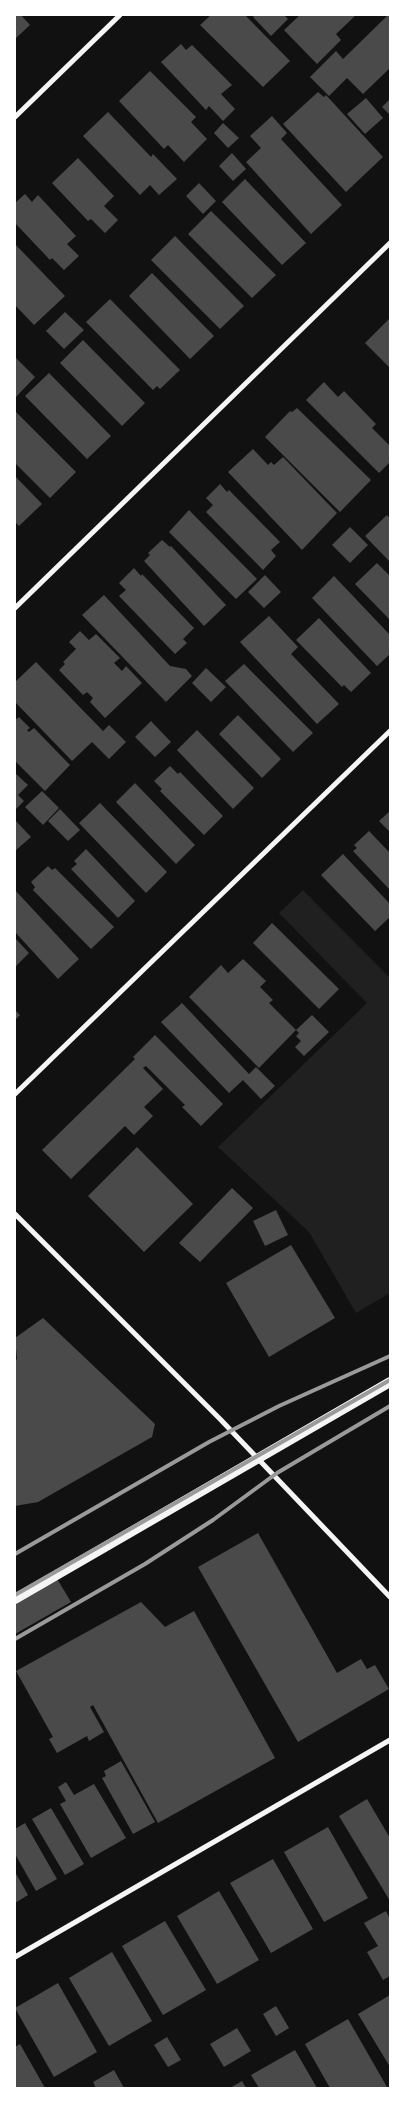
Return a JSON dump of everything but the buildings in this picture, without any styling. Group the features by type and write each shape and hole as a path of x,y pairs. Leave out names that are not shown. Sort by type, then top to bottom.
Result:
{"main road":[{"path":"15,1598 390,1382"}],"street":[{"path":"15,117 120,15"},
{"path":"15,608 390,243"},
{"path":"15,1094 390,731"},
{"path":"15,1214 258,1458 390,1597"},
{"path":"15,1958 390,1740"}],"shaded area":[{"path":"303,890 390,978 390,1293 356,1313 309,1232 218,1147 367,1003 279,913"}],"railway":[{"path":"15,1554 209,1442 279,1406 390,1356"},
{"path":"15,1595 390,1380"},
{"path":"15,1639 145,1564 213,1520 277,1473 390,1406"}]}
